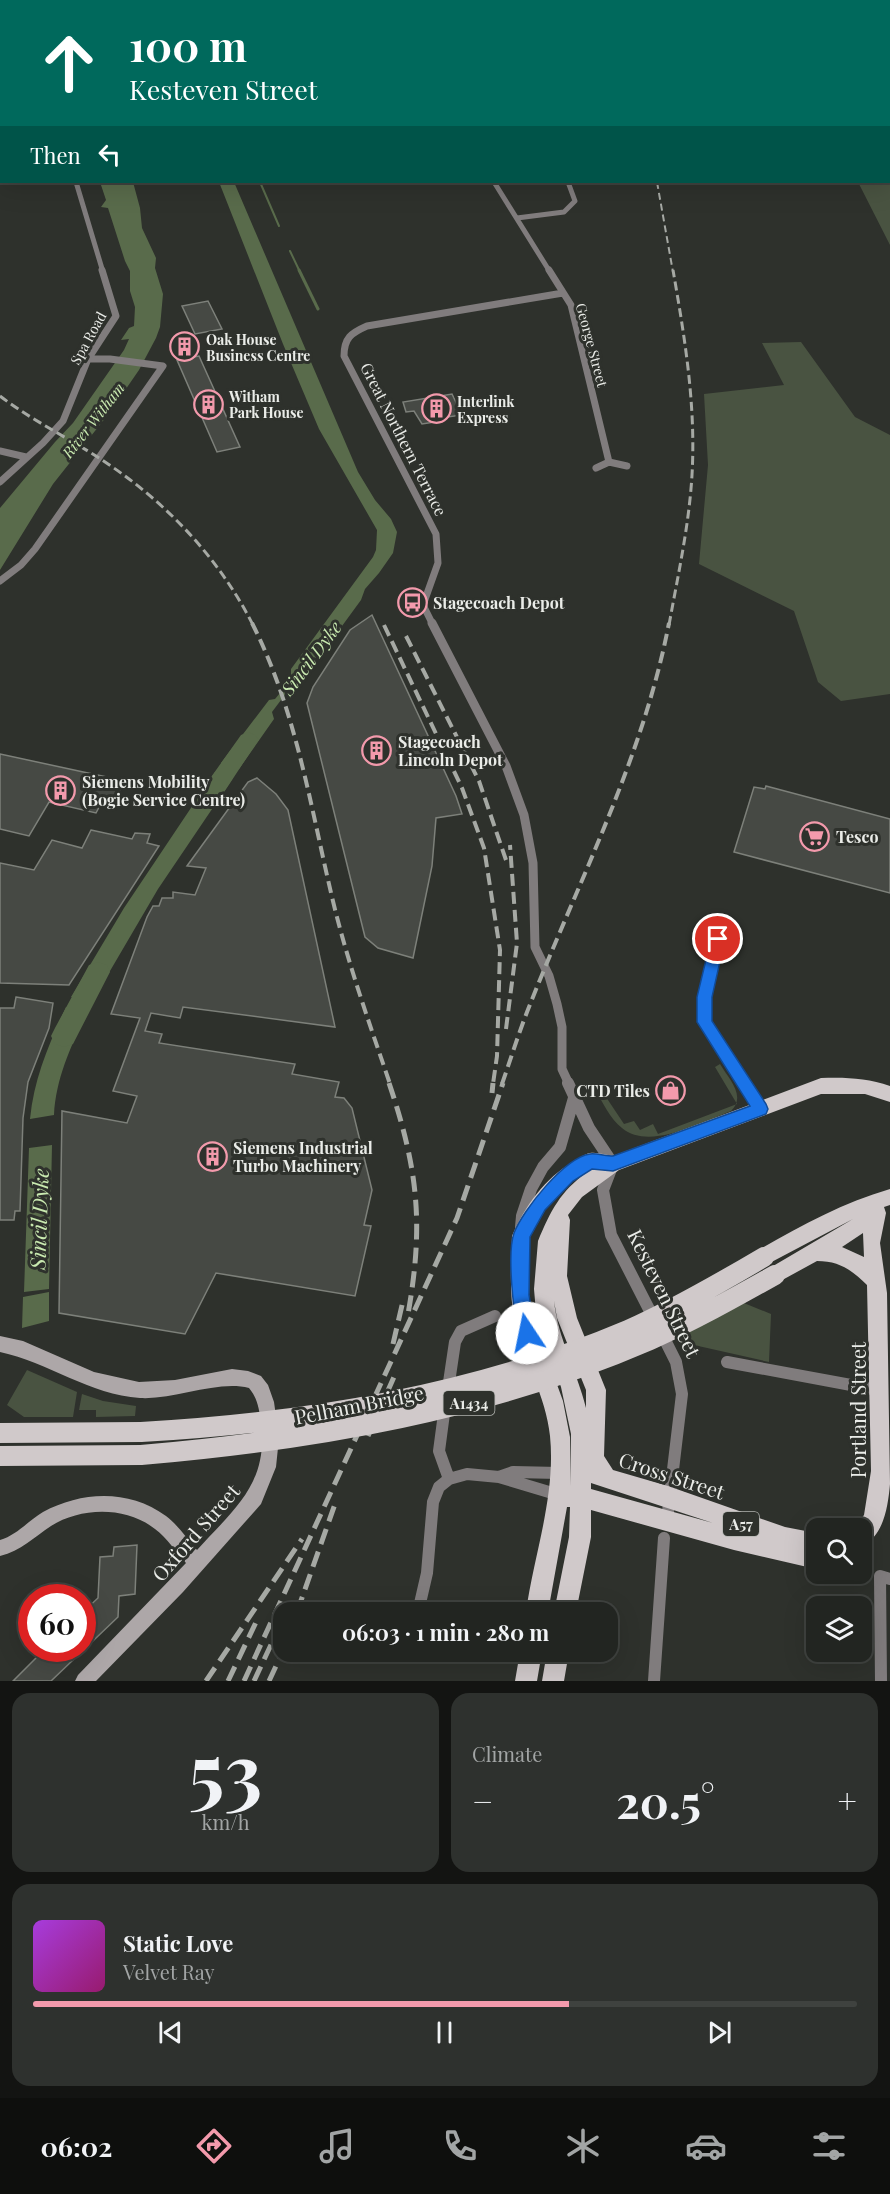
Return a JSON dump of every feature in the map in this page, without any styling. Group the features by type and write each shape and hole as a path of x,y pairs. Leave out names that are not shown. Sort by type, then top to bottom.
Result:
{"main road":[{"path":"567,1602 580,1537 581,1434 574,1399 547,1324 543,1289 547,1241 562,1208 576,1191 613,1164 822,1086 846,1084 867,1086 890,1094"},
{"path":"539,1602 559,1495 560,1437 553,1401 527,1333 520,1295 521,1236 539,1204 567,1175 590,1161 613,1164"},
{"name":"A1434","path":"816,1252 875,1215 890,1198"},
{"name":"Pelham Bridge","path":"0,1433 141,1432 217,1428 277,1420 411,1396 505,1372 607,1338 687,1302 842,1214 862,1204 890,1198"},
{"path":"562,1208 558,1276 567,1318 596,1390 594,1459 606,1477"},
{"name":"Portland Street","path":"872,1521 878,1501 881,1471 878,1390 884,1348 871,1243 875,1215"},
{"path":"816,1252 827,1252 850,1258 875,1279"},
{"name":"Pelham Bridge","path":"0,1456 141,1455 296,1440 422,1415 490,1398 635,1347 706,1313 816,1252"},
{"name":"Oxford Street","path":"0,1344 23,1349 93,1380 127,1388 155,1390 232,1377 248,1379 262,1391 266,1402 271,1437 268,1467 255,1498 197,1563 84,1681"},
{"name":"Cross Street","path":"560,1473 606,1477 668,1496 751,1527 806,1542"},
{"path":"559,1495 581,1496"},
{"name":"A57","path":"581,1496 665,1529 806,1557"},
{"path":"0,1548 7,1547 27,1535 50,1517 81,1506 112,1503 137,1509 160,1522 197,1563"},
{"path":"526,1681 529,1662"},
{"path":"553,1681 556,1662"}],"street":[{"name":"Spa Road","path":"0,482 43,443 63,421 88,359 116,312 76,183"},
{"name":"George Street","path":"495,183 571,305 609,462"},
{"path":"517,218 564,212 575,201 568,183"},
{"name":"Great Northern Terrace","path":"563,293 367,326 353,332 344,343 344,356 436,534 438,563 423,605 506,766 524,815 533,863 534,946 549,976 557,1004 562,1027 562,1069 589,1128 613,1164"},
{"path":"0,581 21,565 35,549 163,366 110,359 88,359"},
{"path":"0,451 26,457"},
{"path":"596,468 609,462 627,466"},
{"path":"718,939 705,997 705,1022 760,1109"},
{"path":"521,1236 522,1216 531,1189 543,1167 560,1148 574,1098"},
{"name":"Kesteven Street","path":"613,1164 603,1190 611,1235 676,1362 680,1377 681,1405 668,1496 654,1681"},
{"path":"449,1479 439,1451 455,1342 462,1331 495,1316"},
{"path":"727,1362 878,1390"},
{"path":"499,1477 513,1472 560,1473"},
{"path":"420,1602 427,1573 433,1502 439,1487 449,1479 467,1473 499,1477 559,1495"},
{"path":"881,1681 885,1578"}],"shaded area":[{"path":"859,183 890,183 890,245"},
{"path":"801,342 855,417 890,435 890,694 841,701 818,682 794,611 699,564 708,465 704,394 784,385 762,343"},
{"path":"720,1064 737,1093 736,1103 715,1067"},
{"path":"600,1088 624,1124 634,1121 640,1130 653,1124 658,1134 736,1105 731,1111 691,1127 661,1136 646,1137 622,1128 610,1115 595,1090"},
{"path":"739,1301 771,1314 769,1362 676,1341 676,1331"},
{"path":"27,1370 77,1392 73,1417 24,1417 7,1405"},
{"path":"82,1394 103,1401 136,1406 135,1416 96,1417 96,1410 79,1410"}],"water":[{"name":"River Witham","path":"100,183 133,183 140,208 142,228 156,258 155,268 163,294 160,327 139,370 110,412 53,484 0,570 0,508 73,423 124,350 129,339 121,340 129,328 134,326 135,307 130,291 130,271 108,208 101,207 106,200"},
{"path":"219,183 234,183 358,472 375,500 391,519 397,532 393,553 365,589 361,600 315,663 296,686 290,688 272,712 274,719 239,769 221,763 269,700 275,699 291,680 291,669 376,550 377,530 319,429"},
{"path":"215,772 233,778 158,889 93,1000 71,997 124,908"},
{"path":"66,1007 88,1010 61,1074 54,1115 30,1119 39,1075"},
{"path":"52,1145 49,1289 24,1292 29,1148"},
{"path":"49,1292 49,1321 22,1328 23,1297"}],"building":[{"path":"208,301 222,329 195,334 182,306"},
{"name":"Witham Park House","path":"199,356 240,447 217,452 177,360"},
{"name":"Interlink Express","path":"452,394 462,415 433,419 435,422 422,424 414,411 406,412 403,402"},
{"name":"Stagecoach Lincoln Depot","path":"372,615 456,796 462,814 436,818 432,866 413,958 378,948 365,937 307,703 313,687 350,630"},
{"name":"Siemens Mobility (Bogie Service Centre)","path":"0,754 126,781 115,800 104,798 96,813 49,802 29,836 0,829"},
{"name":"Siemens Industrial Turbo Machinery","path":"257,778 276,794 288,810 335,1027 183,1007 180,1018 151,1013 145,1031 162,1034 159,1043 295,1064 292,1074 339,1082 335,1097 344,1098 352,1108 372,1190 364,1225 371,1226 355,1296 216,1273 185,1334 59,1313 62,1111 127,1123 137,1096 113,1091 140,1018 111,1014 147,917 153,906 159,906 162,898 173,898 173,892 195,895 206,868 187,866 248,782"},
{"name":"Tesco","path":"766,786 890,819 890,893 734,852 754,787 765,789"},
{"path":"91,830 132,839 135,833 150,834 147,843 159,846 69,985 0,983 0,863 34,870 52,840 82,848"},
{"path":"16,997 53,1003 49,1028 28,1082 23,1118 20,1211 15,1211 14,1220 0,1220 0,1008 14,1008"},
{"path":"137,1545 135,1594 119,1596 118,1617 96,1638 96,1600 98,1598 100,1557 113,1556 114,1547"},
{"path":"32,1662 71,1662 51,1681 13,1681"}],"waterway":[{"path":"260,183 279,226"},
{"path":"290,251 300,272"},
{"path":"299,270 318,309"},
{"name":"Sincil Dyke","path":"207,800 248,740"},
{"name":"Sincil Dyke","path":"64,1036 98,972"}],"railway":[{"path":"657,183 673,272"},
{"path":"669,625 683,550 693,449 691,398 682,321 673,270"},
{"path":"0,396 108,464 152,497 209,556 240,601 252,624"},
{"path":"502,1084 529,1007 626,770 658,673 669,623"},
{"path":"252,624 280,689 291,723 344,944 390,1084"},
{"path":"384,625 462,788 484,848 500,950 497,1056 493,1084"},
{"path":"406,636 479,781 506,860"},
{"path":"506,1029 517,943 510,845"},
{"path":"389,1083 406,1143 415,1197 416,1252 408,1314"},
{"path":"492,1093 493,1083"},
{"path":"244,1681 457,1218 503,1083"},
{"path":"393,1344 403,1301"},
{"path":"368,1436 397,1370"},
{"path":"301,1602 335,1504"},
{"path":"206,1681 302,1539"},
{"path":"228,1681 258,1618"},
{"path":"254,1681 273,1640"},
{"path":"269,1681 278,1662"}],"place":[{"name":"Oak House Business Centre","path":"185,347"},
{"name":"Witham Park House","path":"208,404"},
{"name":"Interlink Express","path":"436,409"},
{"name":"Stagecoach Depot","path":"412,602"},
{"name":"Stagecoach Lincoln Depot","path":"377,750"},
{"name":"Siemens Mobility (Bogie Service Centre)","path":"61,790"},
{"name":"Tesco","path":"815,836"},
{"name":"CTD Tiles","path":"671,1090"},
{"name":"Siemens Industrial Turbo Machinery","path":"212,1156"}],"route":[{"path":"527,1333 520,1295 521,1236 539,1204 567,1175 590,1161 613,1164 661,1144 760,1109 705,1022 703,1008 718,939"}]}
